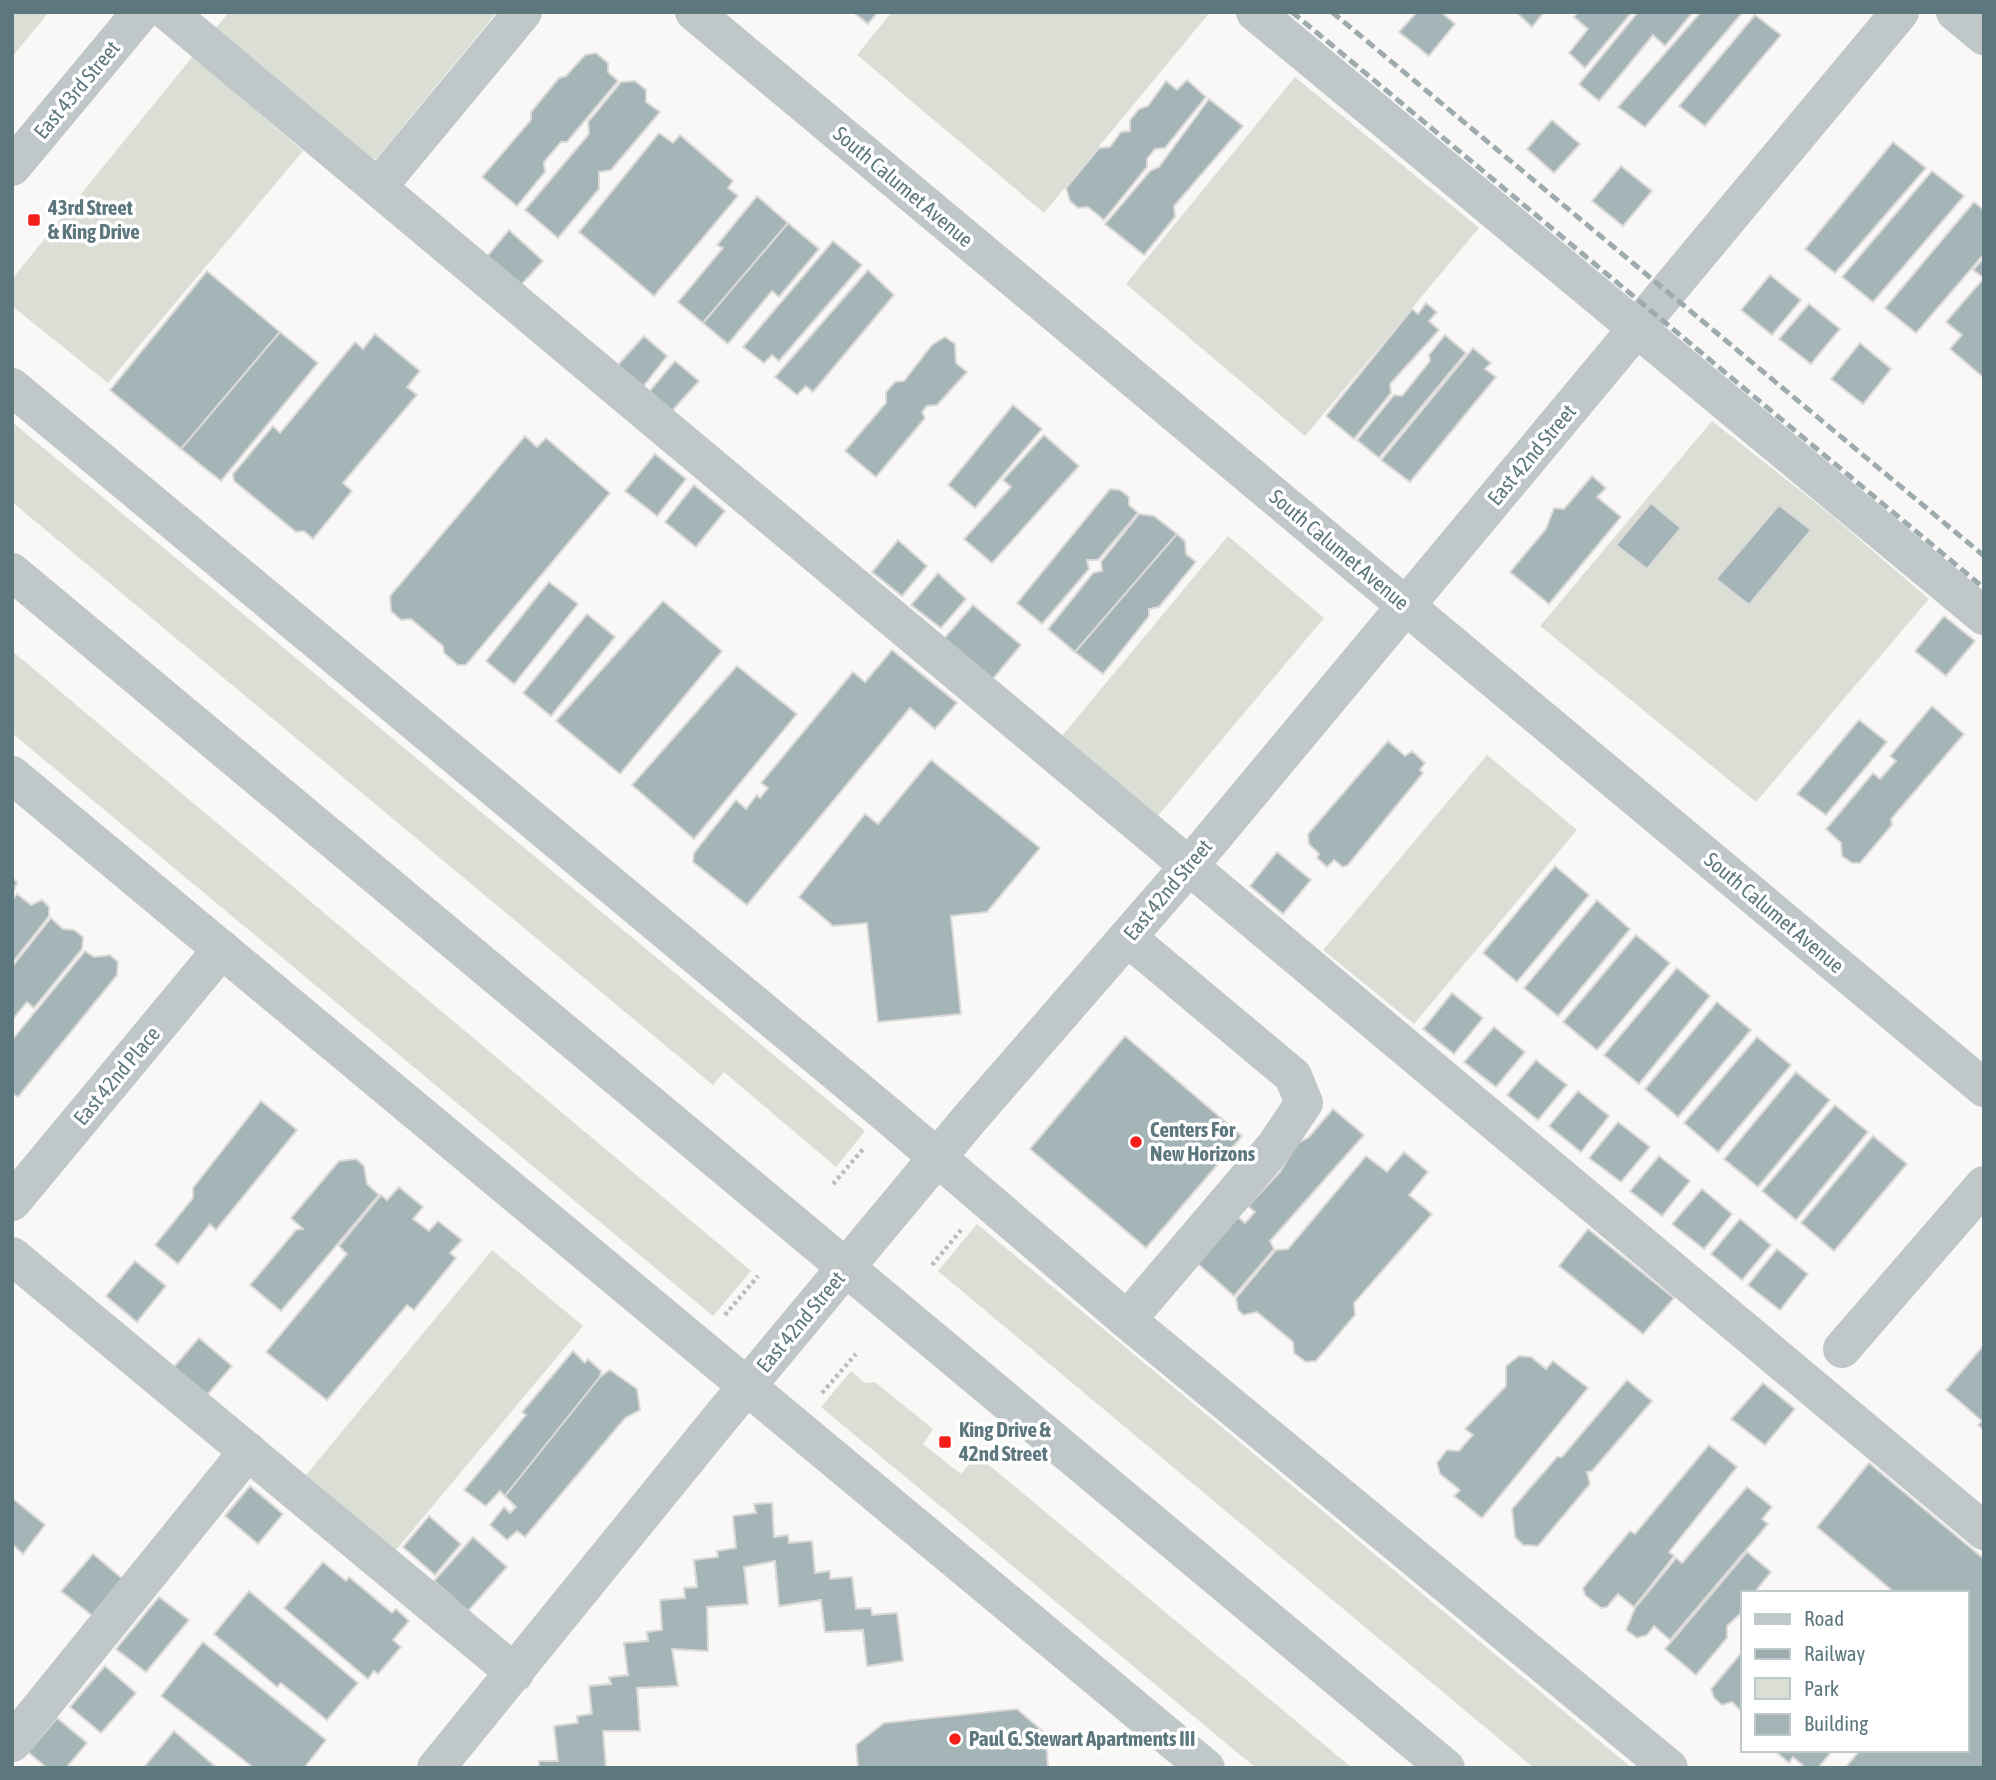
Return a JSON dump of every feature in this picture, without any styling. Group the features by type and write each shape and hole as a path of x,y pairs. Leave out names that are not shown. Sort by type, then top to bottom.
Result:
{"street":[{"name":"East 43rd Street","path":"12,167 141,12"},
{"path":"168,12 1984,1531"},
{"path":"378,187 523,12"},
{"name":"South Calumet Avenue","path":"694,12 1984,1088"},
{"path":"1255,12 1984,616"},
{"name":"East 42nd Street","path":"436,1768 846,1267 1190,865 1900,12"},
{"path":"1955,12 1984,36"},
{"path":"12,387 938,1157 1127,1320 1668,1768"},
{"path":"12,572 1446,1768"},
{"path":"12,775 1206,1768"},
{"path":"1127,1320 1275,1146 1304,1102 1293,1076 1128,938"},
{"name":"East 42nd Place","path":"12,1202 222,949"},
{"path":"1842,1349 1984,1185"},
{"path":"12,1256 515,1673"},
{"path":"12,1742 248,1451"}],"path":[{"path":"833,1184 865,1146"},
{"path":"932,1265 962,1228"},
{"path":"721,1320 758,1276"},
{"path":"815,1401 856,1354"}],"green space":[{"path":"12,12 49,12 12,57"},
{"path":"229,12 497,12 376,159 358,160 211,34"},
{"path":"892,12 1210,12 1044,213 857,55"},
{"path":"193,56 303,151 108,383 12,306 12,279"},
{"path":"1295,77 1479,228 1305,436 1126,284"},
{"path":"1712,421 1830,514 1929,599 1756,802 1540,626"},
{"path":"12,422 865,1131 836,1167 724,1072 713,1085 12,502"},
{"path":"1228,536 1324,618 1156,818 1061,737"},
{"path":"12,651 751,1271 713,1316 12,733"},
{"path":"1487,755 1577,830 1414,1024 1323,950"},
{"path":"977,1224 1632,1768 1534,1768 938,1271"},
{"path":"492,1250 583,1326 396,1550 306,1475"},
{"path":"851,1371 865,1383 875,1382 933,1429 923,1444 961,1474 977,1455 1352,1768 1256,1768 821,1407"}],"building":[{"path":"853,12 878,12 868,24"},
{"path":"1417,12 1441,12 1455,24 1429,56 1399,32"},
{"path":"1544,12 1532,27 1518,14"},
{"path":"1578,12 1632,12 1585,68 1569,53 1588,29 1574,17"},
{"path":"1638,12 1693,12 1665,46 1653,35 1599,101 1579,84"},
{"path":"1701,12 1743,12 1645,127 1618,107"},
{"path":"1755,15 1781,35 1705,126 1679,106"},
{"path":"596,53 608,63 608,72 618,81 567,142 561,142 544,162 545,172 517,206 482,177 531,120 531,112 559,78 566,76 585,55"},
{"path":"1187,80 1206,97 1165,148 1155,149 1147,159 1147,167 1104,220 1088,207 1078,208 1070,201 1066,188 1099,148 1110,147 1121,132 1130,131 1130,120 1139,109 1148,106 1166,81 1177,90"},
{"path":"635,81 646,90 646,102 660,112 611,170 599,172 599,189 558,238 525,210 589,134 588,122 621,82"},
{"path":"1209,99 1243,126 1174,206 1175,217 1144,255 1105,224 1150,171 1159,167"},
{"path":"1552,120 1580,144 1554,173 1527,149"},
{"path":"659,133 673,143 680,135 733,181 728,188 738,196 654,296 579,232"},
{"path":"1893,142 1926,168 1835,273 1805,249"},
{"path":"1621,166 1652,191 1623,226 1592,201"},
{"path":"1932,171 1964,196 1873,302 1842,277"},
{"path":"757,196 788,223 703,323 678,302 723,248 717,245"},
{"path":"1974,202 1984,210 1984,254 1916,333 1885,308"},
{"path":"788,223 819,249 779,297 772,291 728,344 703,323"},
{"path":"509,230 543,261 519,287 485,259"},
{"path":"833,241 862,265 779,361 772,355 764,363 743,347"},
{"path":"1984,258 1984,278 1973,270"},
{"path":"868,270 894,295 813,392 806,386 797,395 775,377"},
{"path":"207,271 280,332 181,449 110,390"},
{"path":"1770,275 1801,300 1772,335 1741,310"},
{"path":"1984,278 1984,378 1950,349 1962,335 1946,322"},
{"path":"1426,303 1437,312 1429,321 1439,330 1390,384 1391,393 1354,439 1326,416 1412,309 1418,314"},
{"path":"1809,304 1840,329 1811,364 1779,339"},
{"path":"280,332 318,363 221,481 181,449"},
{"path":"375,334 420,371 407,387 417,395 343,483 352,491 313,539 304,531 296,532 234,481 233,474 273,426 280,433 355,342 363,349"},
{"path":"1445,335 1466,353 1379,458 1357,440 1394,395 1402,396 1430,361 1429,355"},
{"path":"644,336 667,356 642,388 616,367"},
{"path":"945,337 955,344 956,363 967,372 937,405 927,406 922,412 925,418 876,477 845,451 886,403 886,392 895,382 904,381 932,345"},
{"path":"1860,343 1891,369 1863,404 1831,379"},
{"path":"1473,348 1491,363 1485,369 1496,377 1410,482 1381,460"},
{"path":"675,361 699,381 671,412 648,393"},
{"path":"1013,405 1042,429 975,508 948,485"},
{"path":"1044,435 1079,466 992,563 964,539 1011,487 1003,480"},
{"path":"525,436 537,447 546,438 610,493 466,665 458,665 444,653 443,646 411,619 401,620 391,611 390,596"},
{"path":"655,454 686,479 657,516 625,491"},
{"path":"1592,476 1606,488 1597,497 1621,517 1549,604 1510,572 1546,529 1554,508 1564,509"},
{"path":"694,485 725,511 696,547 665,522"},
{"path":"1110,489 1120,490 1129,497 1129,505 1138,513 1098,560 1087,560 1089,569 1042,624 1017,603"},
{"path":"1651,503 1681,528 1647,569 1616,545"},
{"path":"1779,505 1811,530 1749,605 1716,579"},
{"path":"1139,514 1154,516 1177,534 1075,652 1048,629 1093,573 1102,571 1101,562"},
{"path":"1177,534 1185,541 1186,554 1196,562 1159,607 1149,609 1149,616 1103,674 1075,652"},
{"path":"898,540 927,566 902,596 872,572"},
{"path":"938,573 966,599 941,628 911,605"},
{"path":"549,582 578,604 514,684 486,661"},
{"path":"663,601 722,651 620,774 556,721"},
{"path":"973,605 1021,645 992,680 942,641"},
{"path":"587,614 615,637 551,716 523,693"},
{"path":"1944,616 1975,641 1946,676 1915,651"},
{"path":"892,650 957,703 935,729 910,708 747,905 693,862 694,853 736,800 746,809 757,795 760,798 768,788 761,783 853,672 865,682"},
{"path":"737,666 797,714 694,839 632,785"},
{"path":"1932,706 1964,734 1891,819 1892,825 1860,863 1852,863 1842,856 1841,843 1826,829 1873,773 1880,779 1896,761 1890,756"},
{"path":"1859,720 1887,742 1826,815 1797,794"},
{"path":"1388,741 1405,756 1412,751 1425,763 1420,770 1423,773 1348,865 1343,867 1334,860 1327,867 1317,858 1319,854 1309,844 1308,834"},
{"path":"931,760 1040,848 987,912 951,916 961,1014 878,1022 867,923 833,926 799,897 865,814 878,824"},
{"path":"1277,852 1311,880 1283,914 1250,886"},
{"path":"1555,866 1589,895 1517,982 1483,953"},
{"path":"12,878 17,882 12,896"},
{"path":"17,894 31,905 42,900 49,907 49,916 12,963 12,900"},
{"path":"1597,900 1630,929 1558,1016 1524,988"},
{"path":"51,918 63,929 74,930 83,937 82,949 34,1008 27,1002 12,1020 12,967"},
{"path":"1636,935 1670,963 1597,1050 1563,1022"},
{"path":"85,951 94,957 110,955 118,962 117,975 18,1097 12,1093 12,1040"},
{"path":"1677,968 1710,996 1639,1084 1604,1055"},
{"path":"1452,993 1483,1018 1454,1054 1423,1029"},
{"path":"1717,1002 1751,1030 1678,1117 1645,1089"},
{"path":"1494,1027 1525,1052 1496,1087 1464,1062"},
{"name":"Centers For New Horizons","path":"1125,1036 1242,1136 1146,1248 1030,1149"},
{"path":"1757,1037 1791,1065 1718,1152 1684,1123"},
{"path":"1536,1060 1567,1085 1538,1120 1507,1095"},
{"path":"1796,1072 1830,1100 1758,1187 1724,1159"},
{"path":"1578,1091 1609,1116 1581,1152 1549,1126"},
{"path":"261,1101 297,1130 216,1230 210,1224 178,1264 155,1245 193,1198 193,1188"},
{"path":"1835,1105 1868,1132 1796,1220 1762,1191"},
{"path":"1333,1109 1364,1135 1270,1241 1274,1249 1234,1296 1197,1263 1238,1217 1245,1223 1255,1212 1248,1206 1280,1172 1297,1144 1309,1137"},
{"path":"1618,1122 1650,1147 1621,1182 1589,1158"},
{"path":"1873,1136 1907,1164 1834,1251 1801,1223"},
{"path":"1404,1152 1428,1172 1409,1195 1432,1214 1354,1303 1355,1315 1316,1361 1306,1362 1294,1353 1293,1342 1257,1312 1243,1315 1238,1310 1236,1298 1276,1250 1288,1249 1366,1156 1387,1172"},
{"path":"1659,1156 1690,1181 1662,1216 1630,1191"},
{"path":"356,1159 364,1166 367,1184 379,1195 281,1311 250,1285 296,1230 303,1229 291,1218 339,1161"},
{"path":"399,1187 423,1207 413,1219 429,1231 438,1221 462,1240 450,1253 456,1258 414,1310 407,1305 327,1400 266,1352 347,1254 339,1246 381,1195 387,1200"},
{"path":"1702,1189 1732,1214 1704,1249 1672,1224"},
{"path":"1740,1219 1771,1245 1742,1280 1711,1254"},
{"path":"1588,1229 1674,1298 1643,1334 1559,1266"},
{"path":"1777,1249 1808,1274 1780,1310 1748,1285"},
{"path":"135,1261 166,1286 137,1322 106,1296"},
{"path":"199,1338 232,1366 206,1396 173,1368"},
{"path":"1984,1345 1984,1430 1978,1425 1982,1421 1946,1390"},
{"path":"573,1351 585,1363 588,1359 601,1371 600,1377 505,1496 500,1491 486,1506 464,1490 526,1415 522,1412"},
{"path":"1519,1356 1531,1357 1546,1369 1553,1361 1588,1388 1482,1518 1454,1496 1460,1490 1440,1474 1437,1463 1447,1450 1459,1451 1473,1435 1465,1429 1506,1386 1506,1366"},
{"path":"610,1370 637,1389 640,1410 625,1418 525,1537 517,1531 507,1540 490,1525 504,1507 510,1513 516,1507 505,1496 600,1377"},
{"path":"1627,1380 1652,1401 1592,1471 1587,1472 1590,1484 1538,1546 1523,1545 1515,1537 1512,1509 1557,1457 1562,1457"},
{"path":"1763,1383 1795,1409 1765,1445 1731,1419"},
{"path":"1709,1445 1737,1467 1669,1552 1674,1556 1634,1607 1618,1594 1607,1607 1601,1608 1585,1595 1583,1588 1630,1531 1635,1534"},
{"path":"1869,1463 1984,1559 1984,1768 1845,1768 1858,1752 1968,1752 1968,1591 1893,1591 1817,1527"},
{"path":"250,1486 283,1514 258,1544 225,1516"},
{"path":"1747,1487 1772,1507 1762,1519 1768,1524 1670,1640 1654,1626 1647,1635 1637,1638 1626,1630 1635,1608 1676,1558 1682,1563"},
{"path":"12,1498 45,1525 23,1554 12,1544"},
{"path":"772,1503 774,1537 788,1535 789,1543 812,1541 815,1573 830,1571 830,1579 852,1577 856,1609 871,1608 872,1615 897,1613 903,1661 867,1666 863,1630 825,1632 821,1600 779,1606 775,1561 744,1567 748,1604 707,1607 708,1651 672,1649 678,1686 637,1688 640,1731 603,1731 606,1768 535,1768 539,1767 539,1761 558,1761 554,1726 578,1723 577,1716 592,1714 589,1686 611,1684 609,1677 628,1675 624,1643 648,1641 647,1632 662,1630 660,1600 685,1598 684,1588 697,1587 694,1560 718,1557 717,1551 736,1548 733,1516 756,1513 754,1504"},
{"path":"772,1503 774,1537 788,1535 789,1543 812,1541 815,1573 830,1571 830,1579 852,1577 856,1609 871,1608 872,1615 897,1613 903,1661 867,1666 863,1630 825,1632 821,1600 779,1606 775,1561 744,1567 748,1604 707,1607 708,1651 672,1649 678,1686 637,1688 640,1731 603,1731 606,1768 535,1768 539,1767 539,1761 558,1761 554,1726 578,1723 577,1716 592,1714 589,1686 611,1684 609,1677 628,1675 624,1643 648,1641 647,1632 662,1630 660,1600 685,1598 684,1588 697,1587 694,1560 718,1557 717,1551 736,1548 733,1516 756,1513 754,1504"},
{"path":"429,1516 461,1544 435,1575 403,1547"},
{"path":"473,1537 507,1567 468,1611 434,1581"},
{"path":"1747,1552 1771,1572 1756,1591 1741,1591 1741,1613 1727,1626 1727,1638 1696,1675 1665,1649"},
{"path":"93,1554 125,1581 94,1617 61,1591"},
{"path":"323,1562 346,1581 349,1577 392,1613 396,1609 409,1621 393,1640 401,1647 378,1674 374,1671 368,1679 284,1608"},
{"path":"249,1591 358,1683 327,1720 281,1683 277,1687 214,1634"},
{"path":"159,1597 189,1620 146,1672 116,1649"},
{"path":"203,1642 326,1740 304,1768 254,1768 161,1696"},
{"path":"1741,1653 1741,1711 1732,1702 1722,1705 1714,1698 1711,1689"},
{"path":"105,1666 136,1693 101,1733 70,1707"},
{"name":"Paul G. Stewart Apartments III","path":"1017,1709 1046,1734 1048,1768 858,1768 856,1745 884,1723"},
{"path":"57,1718 87,1743 66,1768 47,1768 28,1752"},
{"path":"174,1731 217,1768 144,1767"},
{"path":"1776,1752 1831,1752 1818,1768 1806,1768 1793,1757 1789,1763"}],"railway":[{"path":"1292,12 1984,588"},
{"path":"1332,12 1984,556"}],"place":[{"name":"43rd Street & King Drive","path":"34,220"},
{"name":"Centers For New Horizons","path":"1136,1142"},
{"name":"King Drive & 42nd Street","path":"945,1442"},
{"name":"Paul G. Stewart Apartments III","path":"955,1739"}]}
